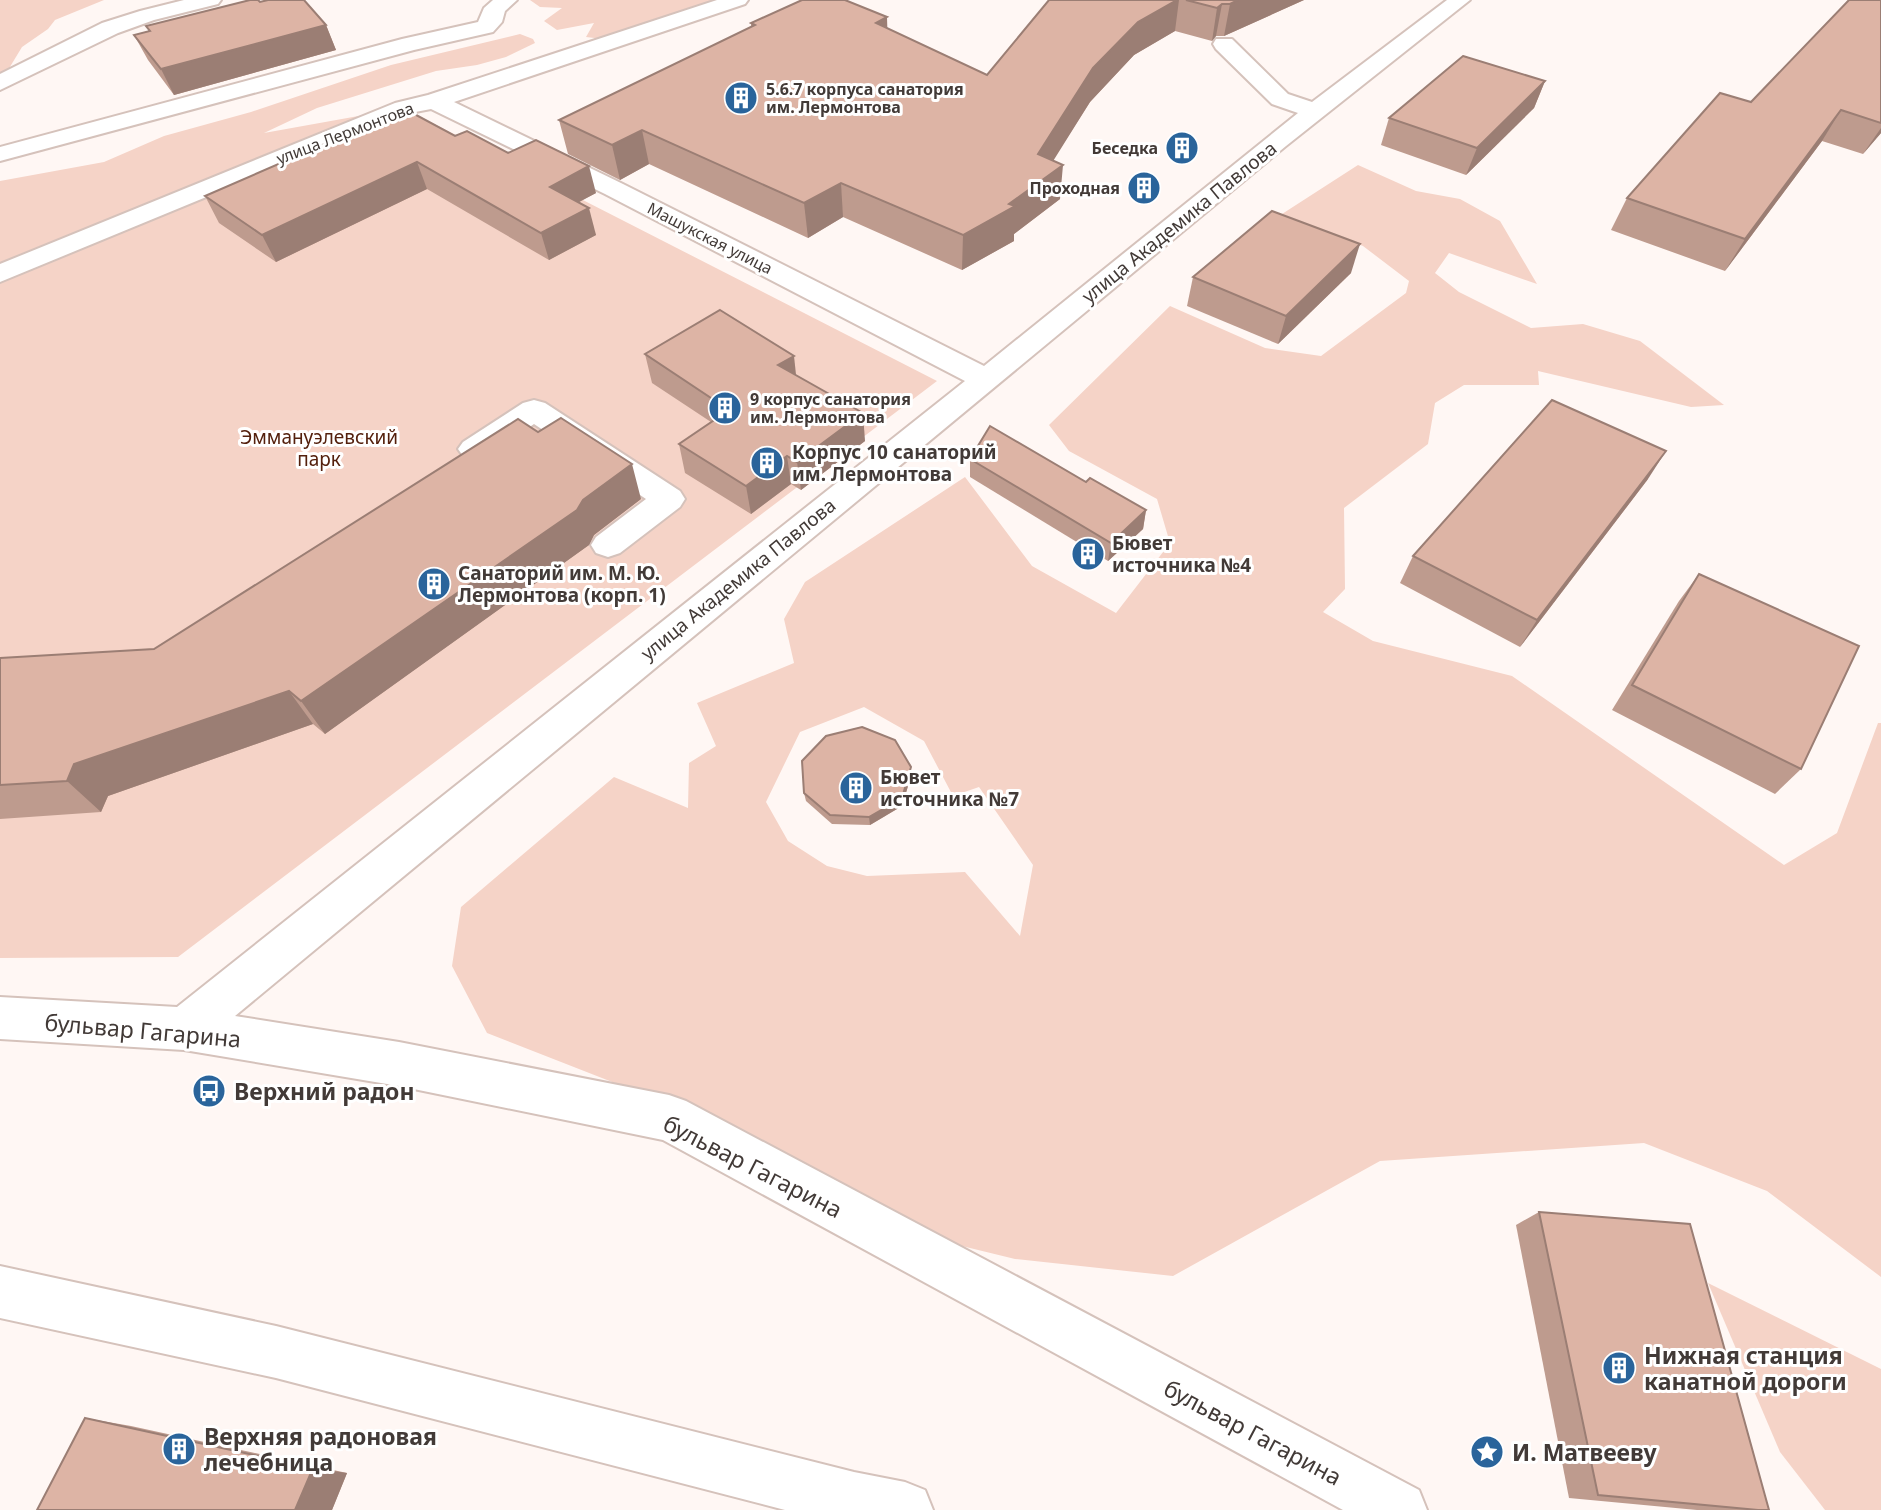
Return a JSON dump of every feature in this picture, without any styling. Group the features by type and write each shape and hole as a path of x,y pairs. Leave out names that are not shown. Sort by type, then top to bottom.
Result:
{"street":[{"path":"0,82 110,28 147,15 211,0"},
{"path":"0,154 410,44 485,27 491,22 495,8 505,0"},
{"name":"улица Лермонтова","path":"0,274 403,108 434,101 738,0"},
{"name":"улица Академика Павлова","path":"184,1029 1315,111 1460,0"},
{"path":"1224,44 1280,99 1315,111"},
{"name":"Машукская улица","path":"434,101 614,189 985,379"},
{"path":"453,463 534,410 669,499 608,545"},
{"name":"бульвар Гагарина","path":"0,1018 184,1029 399,1064 669,1118 1399,1510"},
{"path":"0,1292 276,1352 840,1497 905,1510"}],"green space":[{"path":"0,0 104,0 55,20 48,29 22,47 5,75 0,78"},
{"path":"530,0 730,0 603,39 586,37 594,23 557,30 544,21 562,8 540,7"},
{"name":"Эммануэлевский парк","path":"520,34 533,39 535,43 506,57 477,65 436,71 317,108 264,133 403,108 937,381 178,957 0,958 0,181 104,162 164,136 251,112 391,65"},
{"path":"1358,165 1416,191 1460,199 1500,221 1537,284 1449,253 1435,273 1459,292 1531,328 1583,324 1640,341 1724,405 1691,407 1538,371 1539,385 1464,385 1435,403 1428,444 1344,508 1345,589 1323,612 1373,641 1512,676 1784,865 1837,833 1878,723 1881,723 1881,1277 1767,1191 1644,1143 1380,1161 1173,1276 1015,1259 839,1216 671,1105 487,1033 452,966 461,907 614,777 688,808 689,763 716,746 697,703 794,663 784,619 805,582 965,477 1032,566 1116,613 1170,543 1157,499 1069,451 1049,425 1170,306 1265,348 1321,356 1406,293 1409,281 1363,246 1282,214","holes":["864,707 924,741 953,796 979,787 1033,865 1020,936 965,872 867,876 827,866 788,841 766,802 800,732"]},
{"path":"1708,1283 1881,1369 1881,1510 1825,1510 1780,1452"}],"building":[{"path":"250,0 304,0 326,25 161,69 134,35 150,31 146,26"},
{"path":"802,0 845,0 887,17 876,23 987,75 1049,0 1177,0 1138,22 1093,68 1038,154 1063,165 1009,204 1015,206 963,235 841,183 804,203 642,130 612,145 559,120"},
{"path":"1186,0 1238,0 1217,8"},
{"path":"1849,0 1881,0 1881,123 1841,110 1745,239 1627,198 1720,93 1751,102"},
{"path":"1463,56 1545,81 1477,148 1389,118"},
{"path":"405,109 455,136 467,131 508,153 536,140 589,166 550,187 589,208 541,233 417,162 262,235 205,196"},
{"path":"1272,211 1360,244 1286,316 1193,277"},
{"path":"720,310 794,356 778,365 863,413 797,462 787,456 746,486 679,444 729,410 645,354"},
{"path":"1552,400 1666,451 1537,620 1413,556"},
{"name":"Санаторий им. М. Ю. Лермонтова (корп. 1)","path":"561,418 632,464 583,500 577,510 301,701 289,691 74,764 67,781 0,785 0,658 154,649 518,419 538,432"},
{"path":"990,426 1086,482 1090,478 1146,510 1111,543 970,459"},
{"path":"1699,574 1859,646 1801,769 1632,685"},
{"name":"Бювет источника №7","path":"862,727 895,740 911,767 902,798 869,817 830,815 804,793 802,761 826,736"},
{"name":"Нижная станция канатной дороги","path":"1539,1212 1690,1224 1769,1510 1598,1495"},
{"name":"Верхняя радоновая лечебница","path":"85,1418 313,1468 295,1510 37,1510"}],"place":[{"name":"5.6.7 корпуса санатория им. Лермонтова","path":"741,98"},
{"name":"Беседка","path":"1182,148"},
{"name":"Проходная","path":"1144,188"},
{"name":"9 корпус санатория им. Лермонтова","path":"725,408"},
{"name":"Корпус 10 санаторий им. Лермонтова","path":"767,463"},
{"name":"Бювет источника №4","path":"1088,554"},
{"name":"Санаторий им. М. Ю. Лермонтова (корп. 1)","path":"434,584"},
{"name":"Бювет источника №7","path":"856,788"},
{"name":"Верхний радон","path":"209,1091"},
{"name":"Нижная станция канатной дороги","path":"1619,1368"},
{"name":"Верхняя радоновая лечебница","path":"179,1449"},
{"name":"И. Матвееву","path":"1487,1452"}]}
